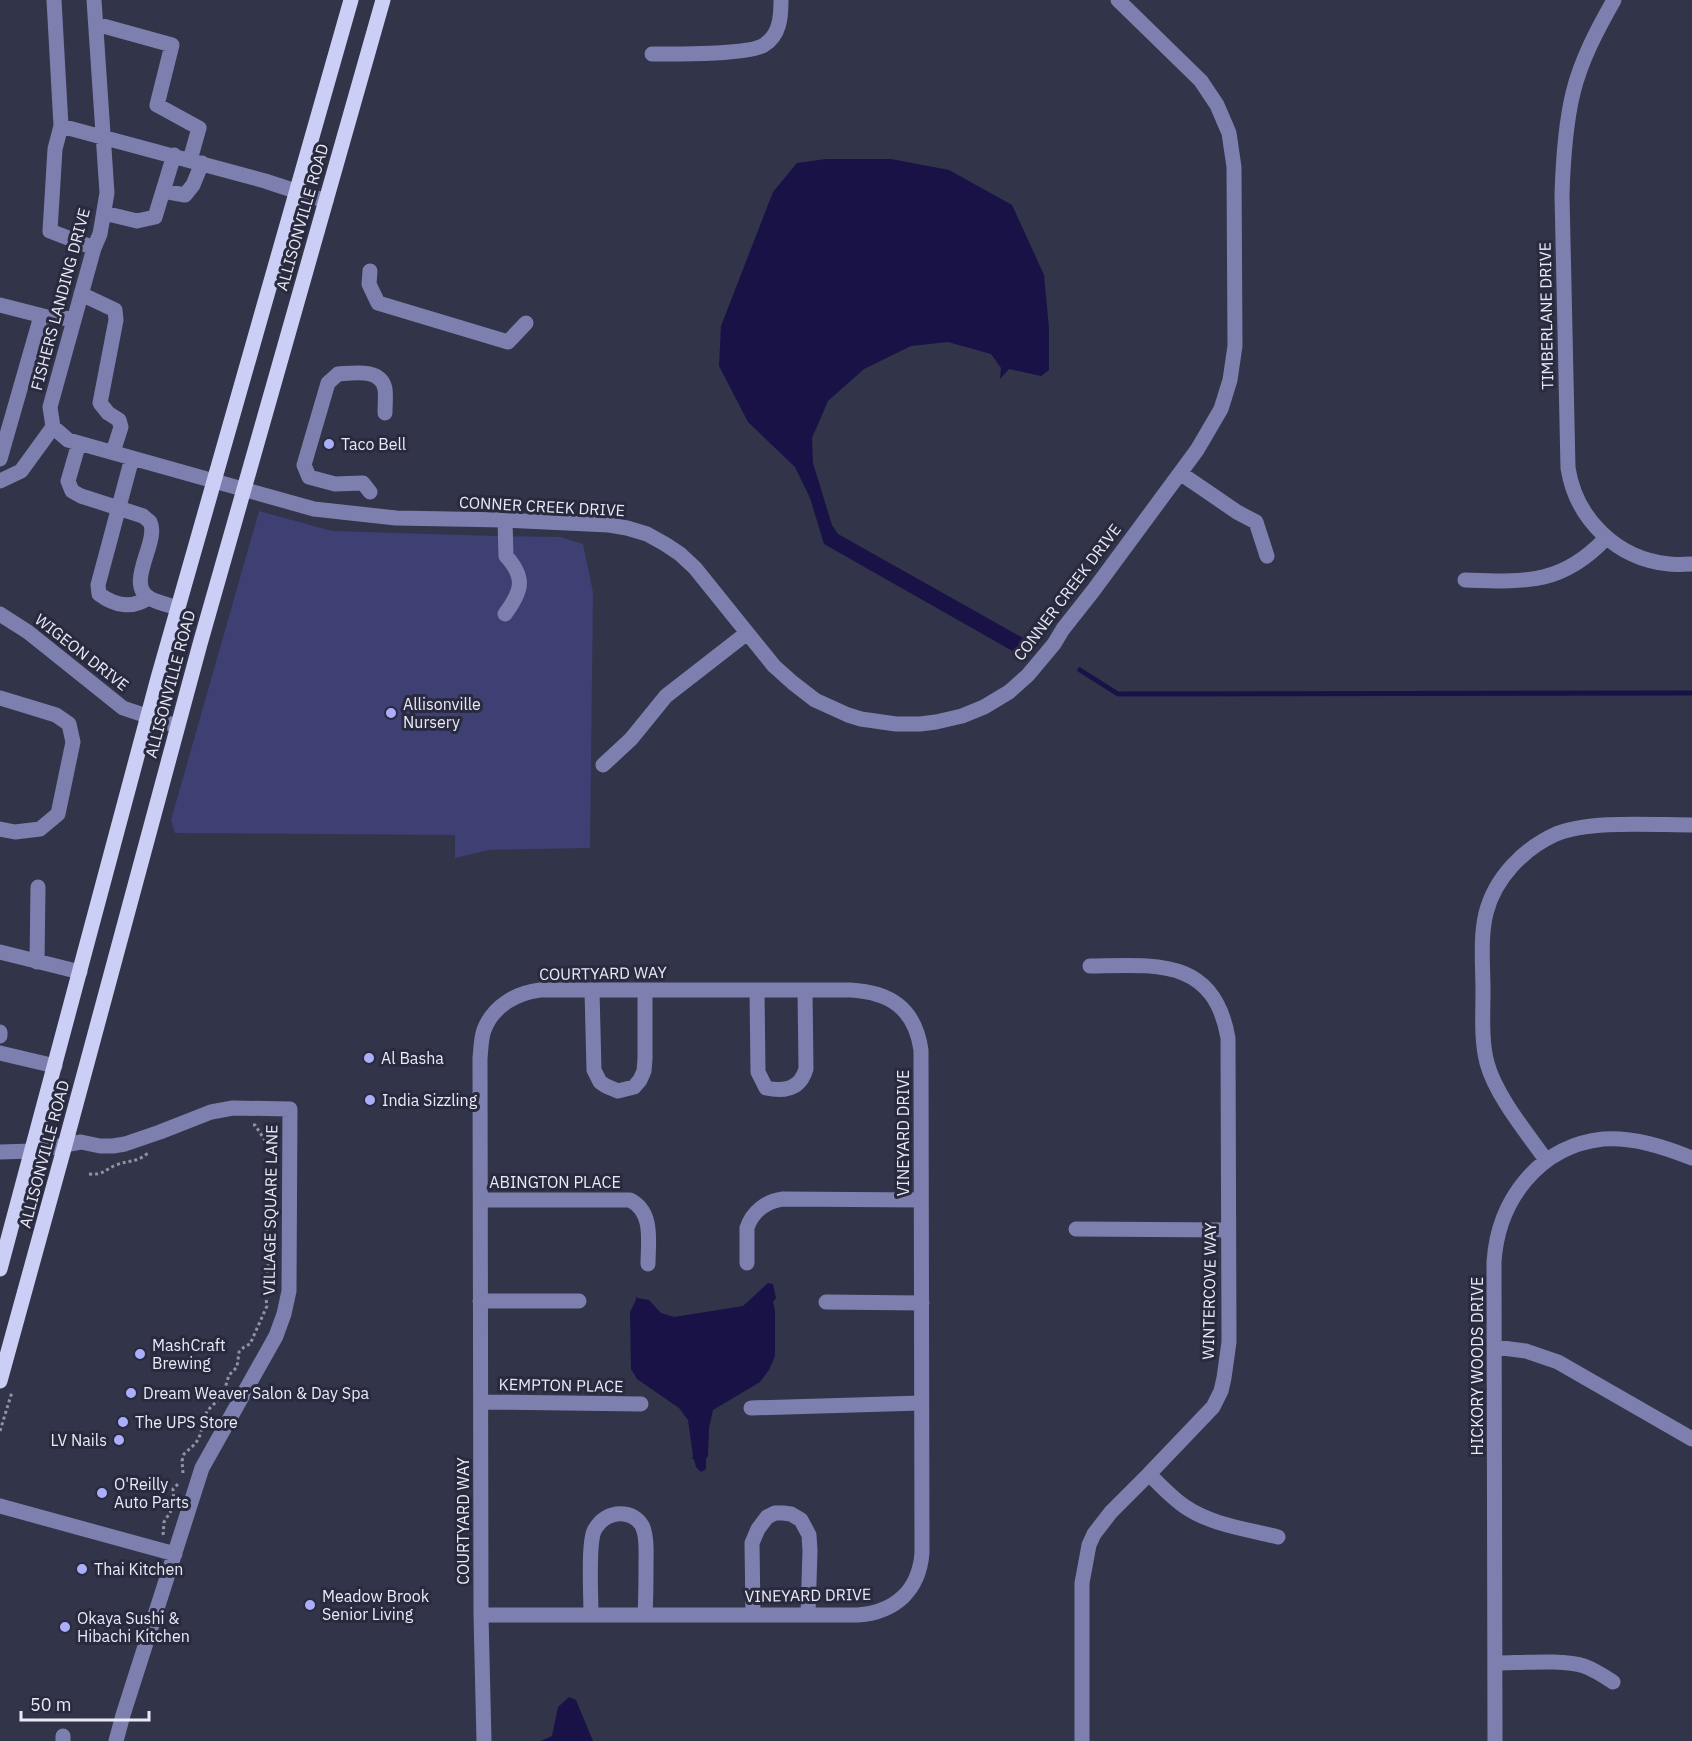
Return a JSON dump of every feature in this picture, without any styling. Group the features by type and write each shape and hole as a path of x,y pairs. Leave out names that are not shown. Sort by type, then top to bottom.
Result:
{"main road":[{"name":"ALLISONVILLE ROAD","path":"0,1269 213,480 298,192 351,0"},
{"name":"ALLISONVILLE ROAD","path":"0,1381 58,1147 177,726 237,487 326,201 383,0"}],"street":[{"path":"54,0 61,126 55,149 50,231 94,248"},
{"name":"FISHERS LANDING DRIVE","path":"53,427 50,406 94,248 100,234 106,193 94,0"},
{"path":"652,54 750,50 763,46 779,26 781,0"},
{"name":"CONNER CREEK DRIVE","path":"237,487 314,509 337,512 396,518 609,525 647,534 680,554 695,568 774,666 815,700 861,719 896,724 936,722 962,716 984,707 1009,692 1042,659 1062,629 1093,591 1197,450 1221,409 1230,380 1235,346 1234,186 1229,133 1217,105 1201,81 1118,0"},
{"name":"TIMBERLANE DRIVE","path":"1614,0 1593,37 1573,92 1562,167 1568,468 1573,488 1582,508 1606,538 1619,547 1651,561 1692,564"},
{"path":"96,24 172,45 157,105 199,128 193,185 185,195 163,191"},
{"path":"61,126 174,155 326,201"},
{"path":"104,213 137,221 155,217 174,155"},
{"path":"370,271 369,284 378,303 508,342 526,323"},
{"path":"81,294 116,310 100,403 108,413 119,420 121,428 113,452"},
{"path":"0,305 41,316 74,319"},
{"path":"0,459 41,316"},
{"path":"370,492 363,483 334,484 309,477 304,465 328,383 338,374 368,373 378,377 385,387 385,413"},
{"path":"0,482 21,471 53,427 68,440 237,487"},
{"path":"79,443 68,481 72,491 143,516 150,523 151,534 140,578 142,589 148,598 178,608"},
{"path":"132,458 98,585 99,594 106,599 129,606 140,604 148,598"},
{"path":"1180,473 1237,512 1256,522 1267,556"},
{"path":"505,520 506,556 516,567 520,578 519,592 505,614"},
{"path":"1465,580 1515,581 1544,577 1578,564 1606,538"},
{"name":"WIGEON DRIVE","path":"0,614 28,632 123,708 177,726"},
{"path":"603,765 631,739 666,696 747,633"},
{"path":"0,698 56,715 69,724 73,742 58,814 40,828 15,832 0,829"},
{"path":"1546,1160 1501,1095 1487,1064 1483,1028 1482,940 1491,898 1503,877 1520,858 1533,847 1558,834 1576,828 1597,826 1692,825"},
{"path":"37,962 38,887"},
{"path":"0,952 80,972"},
{"name":"WINTERCOVE WAY","path":"1082,1741 1082,1583 1094,1534 1104,1520 1209,1411 1221,1391 1229,1342 1228,1038 1225,1021 1220,1008 1202,984 1181,971 1154,966 1090,966"},
{"path":"592,990 594,1070 600,1082 618,1091 634,1087 644,1071 645,990"},
{"name":"COURTYARD WAY","path":"484,1741 481,1615 480,1058 486,1024 504,1004 529,992 592,990 868,991 885,996 899,1006"},
{"path":"757,990 758,1072 766,1088 782,1089 797,1084 806,1069 805,990"},
{"name":"VINEYARD DRIVE","path":"481,1615 858,1615 879,1611 894,1604 902,1599 914,1584 921,1567 922,1553 921,1050 915,1026 907,1013 899,1006"},
{"path":"0,1053 55,1066"},
{"name":"VILLAGE SQUARE LANE","path":"58,1147 81,1142 100,1146 125,1144 206,1114 233,1108 290,1109 289,1280 284,1314 276,1336 202,1468 116,1741"},
{"name":"HICKORY WOODS DRIVE","path":"1495,1741 1494,1262 1498,1230 1512,1197 1546,1160 1585,1143 1613,1139 1650,1143 1692,1158"},
{"path":"0,1152 58,1147"},
{"path":"747,1263 749,1223 756,1212 772,1201 783,1199 921,1200"},
{"name":"ABINGTON PLACE","path":"481,1200 630,1200 639,1206 646,1216 648,1264"},
{"path":"1076,1229 1228,1230"},
{"path":"480,1301 579,1301"},
{"path":"826,1302 922,1303"},
{"path":"1495,1347 1526,1351 1558,1362 1692,1439"},
{"name":"KEMPTON PLACE","path":"481,1402 641,1404"},
{"path":"752,1407 921,1403"},
{"path":"1149,1474 1183,1506 1196,1513 1211,1520 1278,1537"},
{"path":"0,1506 175,1554"},
{"path":"753,1614 752,1543 767,1517 783,1513 791,1514 801,1521 809,1535 808,1614"},
{"path":"591,1615 594,1530 609,1515 622,1514 634,1516 644,1531 645,1615"},
{"path":"1496,1663 1582,1665 1613,1682"}],"path":[{"path":"250,1125 255,1125 273,1152 273,1160"},
{"path":"89,1174 103,1173 116,1165 139,1160 154,1151"},
{"path":"160,1549 164,1522 174,1506 173,1489 183,1477 184,1454 196,1443 207,1412 224,1395 229,1375 237,1367 239,1352 250,1344 267,1306 265,1291 270,1251 266,1216 268,1190 273,1182 273,1175"}],"shaded area":[{"path":"826,159 891,159 949,170 1012,205 1044,275 1049,328 1049,370 1041,376 1009,369 1000,379 1001,368 991,354 948,342 911,346 864,369 828,401 812,438 813,463 832,525 838,534 1023,638 1016,653 824,544 810,498 795,467 748,422 719,366 721,326 773,192 797,163"},
{"path":"259,511 332,531 560,537 583,544 593,592 590,848 489,850 455,858 455,835 175,833 171,820"},
{"path":"768,1283 773,1284 776,1298 773,1302 775,1356 760,1382 713,1410 709,1428 706,1469 701,1472 692,1459 688,1420 679,1408 637,1379 631,1369 630,1312 636,1296 649,1300 661,1313 674,1317 743,1306"},
{"path":"569,1697 576,1700 593,1741 541,1741 552,1736 558,1707"}],"waterway":[{"path":"1080,670 1118,694 1692,693"}],"place":[{"name":"Taco Bell","path":"329,444"},
{"name":"Allisonville Nursery","path":"391,713"},
{"name":"Al Basha","path":"369,1058"},
{"name":"India Sizzling","path":"370,1100"},
{"name":"MashCraft Brewing","path":"140,1354"},
{"name":"Dream Weaver Salon & Day Spa","path":"131,1393"},
{"name":"The UPS Store","path":"123,1422"},
{"name":"LV Nails","path":"119,1440"},
{"name":"O'Reilly Auto Parts","path":"102,1493"},
{"name":"Thai Kitchen","path":"82,1569"},
{"name":"Meadow Brook Senior Living","path":"310,1605"},
{"name":"Okaya Sushi & Hibachi Kitchen","path":"65,1627"}]}
